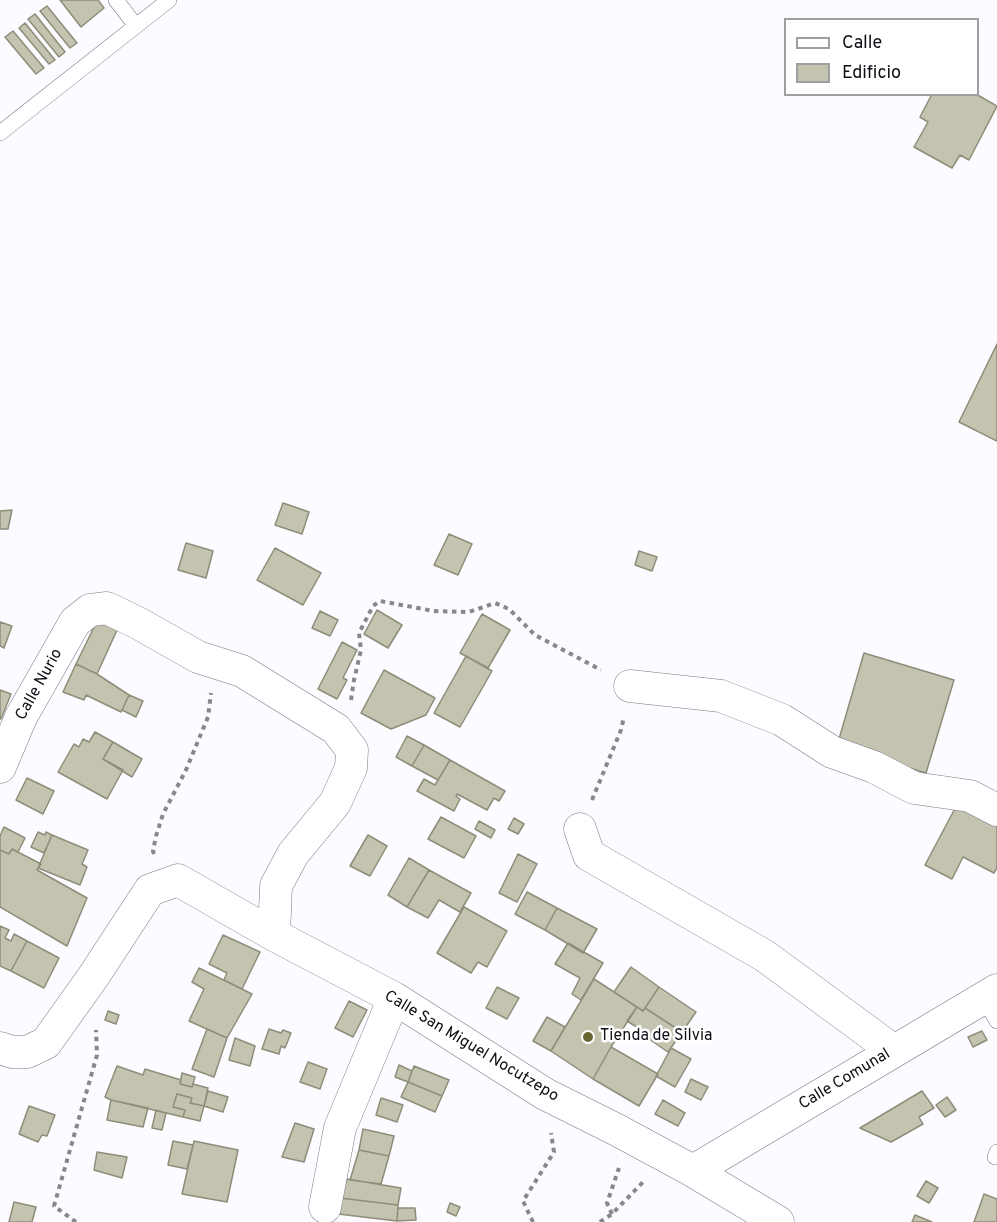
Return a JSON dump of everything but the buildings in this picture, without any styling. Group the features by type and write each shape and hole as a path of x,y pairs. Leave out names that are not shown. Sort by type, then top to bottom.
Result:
{"street":[{"name":"Calle Nurio","path":"0,767 21,717 75,621 90,610 106,608 138,623 198,657"},
{"path":"198,657 242,671 336,729 346,742 351,768 335,803 293,854 276,886 274,935"},
{"path":"630,686 721,696 782,720 831,752 874,767 914,788 970,796 997,810"},
{"path":"580,829 590,855 765,956 894,1051"},
{"name":"Calle San Miguel Nocutzepo","path":"163,885 178,880 274,935 394,998 545,1094 693,1171 778,1222"},
{"path":"13,1050 46,1043 150,890 163,885"},
{"path":"325,1207 340,1128 394,998"},
{"name":"Calle Comunal","path":"693,1171 894,1051 993,1003"}],"lane":[{"path":"116,0 136,26"},
{"path":"0,134 169,0"}],"path":[{"path":"346,742 354,680 361,650 359,633 373,606 380,601 434,611 469,612 495,603 509,609 535,635 630,686 621,730 580,829"},
{"path":"163,885 153,851 156,836 163,814 186,770 208,717 212,687 198,657"},
{"path":"76,1222 54,1206 98,1054 93,977"},
{"path":"533,1222 523,1201 554,1152 545,1094"},
{"path":"612,1214 607,1203 619,1168 621,1140 617,1130"},
{"path":"600,1222 612,1214 652,1174 693,1171"}],"place":[{"name":"Tienda de Silvia","path":"588,1037"}]}
